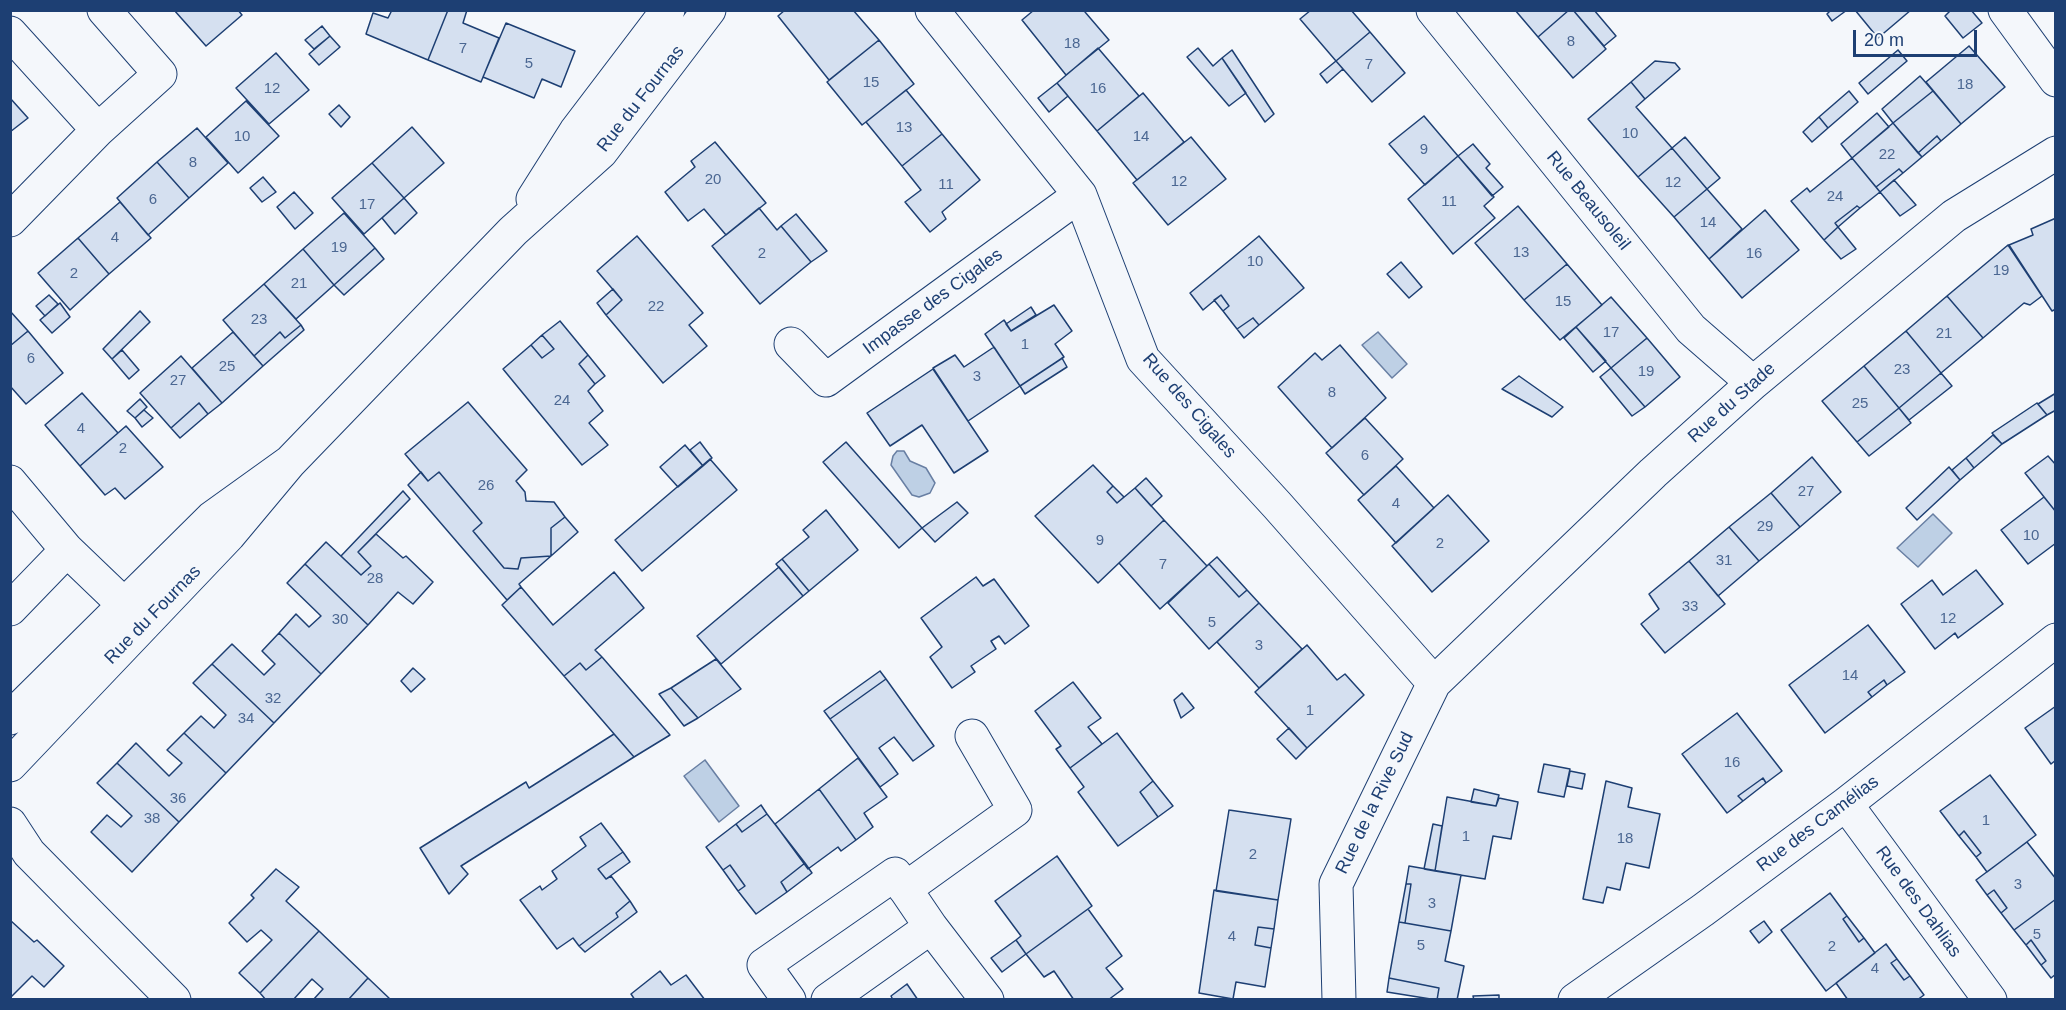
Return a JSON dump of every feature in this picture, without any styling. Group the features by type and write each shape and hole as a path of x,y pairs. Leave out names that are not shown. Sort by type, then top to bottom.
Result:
{"street":[{"path":"10,220 98,130 160,74 104,10"},
{"name":"Rue du Fournas","path":"513,231 576,131 668,10"},
{"name":"Rue du Fournas","path":"10,765 212,518 290,462 513,231 601,152 709,10"},
{"name":"Rue des Cigales","path":"932,10 1080,195 1143,359 1277,505 1434,683"},
{"name":"Rue Beausoleil","path":"1433,10 1691,329 1753,383"},
{"path":"2005,10 2055,80"},
{"path":"10,33 98,130"},
{"name":"Rue du Stade","path":"1434,683 1653,473 1753,383 1954,216 2055,153"},
{"name":"Impasse des Cigales","path":"790,344 826,380 1080,195"},
{"path":"10,482 67,550 135,614"},
{"path":"10,609 67,550"},
{"name":"Rue du Fournas","path":"10,718 135,614"},
{"name":"Rue des Camélias","path":"1575,999 1703,910 1846,804 2055,640"},
{"name":"Rue de la Rive Sud","path":"1339,999 1336,884 1434,683"},
{"path":"906,889 1015,810 972,736"},
{"name":"Rue des Dahlias","path":"1846,804 1990,999"},
{"path":"10,824 20,848 174,999"},
{"path":"789,999 764,965 895,874 931,927 987,999"},
{"path":"828,999 931,927"}],"water":[{"path":"1378,332 1407,364 1392,378 1362,345"},
{"path":"897,451 904,451 910,461 926,468 935,483 930,493 919,497 912,495 891,465"},
{"path":"1933,514 1952,533 1918,567 1897,548"},
{"path":"705,760 739,806 719,822 684,776"}],"building":[{"path":"174,10 238,10 242,15 206,46"},
{"path":"392,10 448,10 428,60 366,34 373,13 388,18"},
{"path":"448,10 467,10 463,23 499,38 481,82 428,60"},
{"path":"785,10 853,10 879,40 829,80 778,16"},
{"path":"1034,10 1087,10 1085,12 1109,40 1066,75 1022,20"},
{"path":"1311,10 1351,10 1370,32 1336,61 1300,19"},
{"path":"1515,10 1569,10 1538,37"},
{"path":"1569,10 1573,10 1606,49 1573,78 1538,37"},
{"path":"1573,10 1594,10 1616,36 1604,46"},
{"path":"1831,10 1847,10 1832,21 1827,14"},
{"path":"1855,10 1911,10 1878,38"},
{"path":"1951,10 1971,10 1982,23 1963,38 1945,16"},
{"path":"506,23 575,51 561,87 542,79 534,98 483,77"},
{"path":"322,26 330,36 314,49 305,40"},
{"path":"1370,32 1405,73 1372,102 1336,61"},
{"path":"330,36 340,47 319,65 309,54"},
{"path":"879,40 914,84 862,125 827,82"},
{"path":"1969,46 2005,87 1961,124 1926,82"},
{"path":"1098,48 1139,96 1097,131 1057,83"},
{"path":"1198,48 1213,66 1222,58 1246,93 1229,106 1187,57"},
{"path":"1232,50 1274,114 1265,122 1222,58"},
{"path":"1898,50 1907,61 1868,94 1859,83"},
{"path":"276,53 309,90 269,124 236,88"},
{"path":"1336,61 1343,69 1327,83 1320,74"},
{"path":"1655,61 1675,63 1680,69 1645,99 1631,82"},
{"path":"1920,76 1933,91 1893,123 1882,109"},
{"path":"1631,82 1645,99 1636,107 1672,148 1638,177 1588,119"},
{"path":"1057,83 1068,96 1049,112 1038,98"},
{"path":"906,90 942,134 902,166 866,122"},
{"path":"1849,91 1858,102 1828,128 1819,117"},
{"path":"1933,91 1961,124 1941,141 1937,136 1918,153 1893,123"},
{"path":"1143,93 1184,142 1137,180 1097,131"},
{"path":"10,98 28,118 10,132"},
{"path":"246,101 279,136 238,173 206,137"},
{"path":"339,105 350,117 341,127 329,114"},
{"path":"1877,113 1889,127 1852,158 1841,144"},
{"path":"1424,116 1458,156 1425,185 1389,144"},
{"path":"1819,117 1828,128 1812,142 1803,132"},
{"path":"1893,123 1922,157 1903,173 1899,169 1876,187 1852,158"},
{"path":"412,127 444,163 404,198 372,163"},
{"path":"197,128 228,163 189,198 157,162"},
{"path":"942,134 980,180 942,212 946,219 930,232 905,202 921,190 902,166"},
{"path":"1937,136 1941,141 1922,157 1918,153"},
{"path":"1191,137 1226,179 1168,225 1133,183"},
{"path":"1685,137 1720,178 1707,189 1672,148"},
{"path":"715,142 766,203 726,235 704,209 688,221 665,192 695,167 691,161"},
{"path":"1473,144 1490,164 1486,168 1503,187 1492,196 1458,156"},
{"path":"1672,148 1707,189 1674,217 1638,177"},
{"path":"1458,156 1494,197 1484,206 1495,218 1453,254 1408,199"},
{"path":"1852,158 1880,192 1860,208 1857,206 1835,223 1838,227 1824,240 1791,201 1807,188 1810,192"},
{"path":"157,162 189,198 148,235 117,198"},
{"path":"372,163 404,198 364,234 332,198"},
{"path":"1899,169 1903,173 1880,192 1876,187"},
{"path":"263,177 276,192 262,202 250,188"},
{"path":"1894,180 1916,205 1900,216 1880,192"},
{"path":"1707,189 1742,229 1709,259 1674,217"},
{"path":"294,192 313,213 295,229 277,207"},
{"path":"404,198 417,213 395,234 382,218"},
{"path":"120,202 151,238 109,274 78,238"},
{"path":"1518,206 1567,264 1524,300 1475,243"},
{"path":"1857,206 1860,208 1838,227 1835,223"},
{"path":"759,208 777,230 781,226 811,262 760,304 712,246"},
{"path":"1765,210 1799,250 1742,298 1709,259"},
{"path":"344,213 375,248 334,285 303,249"},
{"path":"796,214 827,251 811,262 781,226"},
{"path":"2056,218 2056,309 2052,311 2009,245 2033,235 2031,229"},
{"path":"1838,227 1856,249 1841,259 1824,240"},
{"path":"637,236 703,313 689,325 707,346 663,383 606,315 622,300 597,271"},
{"path":"1259,236 1304,288 1259,325 1253,318 1237,329 1223,311 1229,306 1221,295 1203,310 1190,293"},
{"path":"78,238 109,274 70,310 38,273"},
{"path":"2008,245 2042,296 2030,305 2024,303 1983,338 1947,296"},
{"path":"375,248 384,259 344,295 334,285"},
{"path":"303,249 334,285 296,319 264,284"},
{"path":"1401,262 1422,287 1409,298 1387,274"},
{"path":"1567,264 1602,305 1560,340 1524,300"},
{"path":"264,284 301,325 285,338 280,332 254,356 223,320"},
{"path":"613,289 622,300 606,315 597,303"},
{"path":"49,295 58,304 45,316 36,306"},
{"path":"1221,295 1229,306 1223,311 1214,300"},
{"path":"1947,296 1983,338 1941,373 1906,331"},
{"path":"1611,297 1647,338 1611,368 1576,327"},
{"path":"60,303 70,317 52,333 40,320"},
{"path":"1054,305 1072,331 1055,344 1064,357 1020,386 985,334 1004,320 1011,331"},
{"path":"1031,307 1036,315 1011,331 1006,324"},
{"path":"10,311 28,331 10,346"},
{"path":"140,311 150,322 112,359 103,349"},
{"path":"1253,318 1259,325 1244,338 1237,329"},
{"path":"560,321 588,355 579,364 595,384 588,391 603,411 589,423 608,445 582,465 503,369 531,345 542,358 554,349 542,335"},
{"path":"301,325 304,330 263,366 254,356 280,332 285,338"},
{"path":"1576,327 1606,361 1593,372 1564,338"},
{"path":"28,331 63,373 26,404 10,386 10,346"},
{"path":"1906,331 1941,373 1899,408 1864,366"},
{"path":"233,332 263,366 222,403 192,368"},
{"path":"542,335 554,349 542,358 531,345"},
{"path":"1647,338 1680,377 1645,407 1611,368"},
{"path":"1340,345 1386,398 1332,448 1278,387 1315,353 1322,360"},
{"path":"994,347 1020,386 968,421 933,368 955,355 964,367"},
{"path":"122,350 139,370 129,379 112,359"},
{"path":"588,355 605,376 595,384 579,364"},
{"path":"181,356 222,403 208,414 199,403 171,428 140,393"},
{"path":"1062,358 1067,367 1025,394 1020,386"},
{"path":"1864,366 1899,408 1857,442 1822,401"},
{"path":"1611,368 1645,407 1632,416 1600,377"},
{"path":"933,369 988,451 954,473 922,425 890,446 867,413"},
{"path":"1941,373 1952,386 1909,420 1899,408"},
{"path":"1519,376 1563,407 1552,417 1502,389"},
{"path":"82,393 118,433 80,466 45,425"},
{"path":"2056,393 2056,410 2047,415 2038,404"},
{"path":"140,399 147,407 135,418 127,411"},
{"path":"468,402 527,470 516,481 525,492 526,501 554,502 565,517 551,528 551,556 521,558 518,569 504,568 473,531 482,523 439,472 428,481 405,454"},
{"path":"199,403 208,414 180,438 171,428"},
{"path":"2037,403 2047,415 2002,444 1992,433"},
{"path":"1899,408 1911,423 1869,456 1857,442"},
{"path":"144,410 153,418 142,427 135,418"},
{"path":"1365,418 1403,459 1364,495 1326,453"},
{"path":"126,426 163,467 125,499 115,488 105,495 80,466"},
{"path":"1993,435 2002,444 1974,468 1966,458"},
{"path":"700,442 712,458 703,466 690,450"},
{"path":"846,442 922,528 899,548 823,462"},
{"path":"685,445 703,466 678,487 660,467"},
{"path":"2048,456 2056,465 2056,512 2025,473"},
{"path":"1812,457 1841,492 1800,527 1771,493"},
{"path":"1966,458 1974,468 1960,480 1952,470"},
{"path":"710,459 737,490 642,571 615,540"},
{"path":"1093,465 1113,486 1107,492 1117,503 1135,488 1164,520 1098,583 1035,516"},
{"path":"1396,466 1434,508 1396,543 1358,500"},
{"path":"1949,467 1960,480 1917,520 1906,508"},
{"path":"421,472 428,481 439,472 482,523 473,531 504,568 518,569 521,558 551,556 519,584 521,587 507,600 408,485"},
{"path":"1146,478 1162,496 1151,506 1135,488"},
{"path":"1113,486 1124,497 1117,503 1107,492"},
{"path":"403,491 410,499 358,552 371,566 361,575 341,556"},
{"path":"1771,493 1800,527 1759,561 1729,527"},
{"path":"1448,495 1489,541 1432,592 1392,546"},
{"path":"2044,497 2056,512 2056,543 2028,564 2001,530"},
{"path":"957,502 968,513 935,542 922,528"},
{"path":"826,510 858,550 809,591 782,559 809,537 803,530"},
{"path":"565,517 578,532 551,556 551,528"},
{"path":"1164,520 1207,566 1160,609 1119,563"},
{"path":"1729,527 1759,561 1718,596 1689,561"},
{"path":"376,534 403,558 406,556 433,582 413,604 398,592 368,625 305,564 326,542 361,575 371,566 358,552"},
{"path":"1217,557 1247,590 1239,597 1209,564"},
{"path":"782,559 809,591 803,596 776,564"},
{"path":"1689,561 1725,604 1665,653 1641,624 1659,609 1649,594"},
{"path":"305,564 368,625 321,674 279,633 296,614 309,627 321,616 287,583"},
{"path":"1209,564 1239,597 1247,590 1259,603 1209,649 1168,603"},
{"path":"779,567 803,596 721,664 697,636"},
{"path":"1976,570 2003,604 1958,638 1955,633 1935,649 1901,604 1932,580 1943,595"},
{"path":"614,572 644,608 595,650 602,657 586,670 580,663 564,676 502,605 521,587 553,625"},
{"path":"976,577 983,586 994,579 1029,626 1005,644 999,636 991,641 996,649 971,666 975,672 952,688 930,657 942,647 921,618"},
{"path":"1259,603 1302,649 1259,688 1217,642"},
{"path":"1868,625 1905,672 1887,685 1884,680 1868,692 1872,697 1825,733 1789,685"},
{"path":"279,633 321,674 274,723 212,664 232,644 264,675 275,664 262,651"},
{"path":"1307,645 1337,680 1345,674 1364,695 1307,748 1255,692"},
{"path":"602,657 670,735 634,757 564,676 580,663 586,670"},
{"path":"716,659 741,689 698,718 671,688"},
{"path":"212,664 274,723 226,773 184,733 201,716 214,728 226,715 193,683"},
{"path":"413,668 425,679 411,692 401,681"},
{"path":"880,671 886,679 830,719 824,711"},
{"path":"886,679 934,746 913,761 894,737 879,748 898,774 880,787 830,719"},
{"path":"1884,680 1887,685 1872,697 1868,692"},
{"path":"1073,682 1101,718 1088,727 1102,744 1070,768 1056,749 1061,746 1035,711"},
{"path":"671,688 698,718 684,726 659,694"},
{"path":"1182,693 1194,708 1181,718 1174,700"},
{"path":"2056,706 2056,760 2051,764 2025,728"},
{"path":"1737,713 1782,771 1766,783 1763,778 1738,796 1743,801 1727,813 1682,754"},
{"path":"1289,728 1307,748 1296,759 1277,739"},
{"path":"184,733 226,773 179,822 117,763 136,743 169,776 182,763 167,750"},
{"path":"1117,733 1153,781 1140,792 1158,817 1118,846 1078,792 1084,787 1070,768"},
{"path":"614,734 634,757 461,866 468,874 449,894 420,848 526,782 529,788"},
{"path":"858,758 887,797 864,813 873,827 856,840 819,789"},
{"path":"117,763 179,822 132,872 91,832 107,815 121,827 132,816 97,783"},
{"path":"1544,764 1570,769 1564,797 1538,792"},
{"path":"1570,771 1585,774 1582,789 1567,786"},
{"path":"1990,775 2036,835 1987,872 1976,857 1981,853 1964,831 1959,836 1940,811"},
{"path":"1763,778 1766,783 1743,801 1738,796"},
{"path":"1153,781 1173,806 1158,817 1140,792"},
{"path":"1606,781 1632,788 1628,807 1660,814 1649,868 1626,863 1620,890 1607,887 1603,903 1583,899"},
{"path":"819,789 856,840 841,851 838,847 808,869 775,824"},
{"path":"1474,789 1499,795 1496,806 1471,802"},
{"path":"1447,797 1496,806 1499,798 1518,802 1511,839 1493,836 1485,879 1435,871"},
{"path":"761,805 767,814 742,832 736,824"},
{"path":"1229,810 1291,819 1278,900 1216,891"},
{"path":"767,814 805,863 781,882 787,892 756,914 738,891 745,886 730,865 723,870 706,847 736,824 742,832"},
{"path":"601,823 623,852 598,869 606,879 611,876 630,901 616,913 618,917 579,946 573,938 557,949 520,900 540,886 542,890 557,879 552,871 586,846 580,837"},
{"path":"1433,824 1442,826 1435,871 1424,869"},
{"path":"1964,831 1981,853 1976,857 1959,836"},
{"path":"2027,842 2056,879 2056,899 2014,930 2001,913 2007,908 1994,890 1987,895 1976,880"},
{"path":"623,852 630,862 606,879 598,869"},
{"path":"1057,856 1092,906 1026,954 1016,940 1021,936 995,901"},
{"path":"805,863 812,873 787,892 781,882"},
{"path":"730,865 745,886 738,891 723,870"},
{"path":"1409,866 1461,875 1451,931 1405,923 1411,884 1406,884"},
{"path":"276,869 299,887 286,901 319,931 260,993 239,973 272,940 261,930 247,942 229,923 254,898 251,895"},
{"path":"1406,884 1411,884 1405,923 1399,922"},
{"path":"1214,890 1278,900 1274,929 1258,927 1255,945 1271,948 1265,987 1236,982 1233,999 1199,993"},
{"path":"1994,890 2007,908 2001,913 1987,895"},
{"path":"1830,893 1847,916 1843,919 1859,942 1864,938 1875,953 1826,991 1781,930"},
{"path":"2056,899 2056,974 2051,978 2041,965 2046,961 2031,940 2026,945 2014,930"},
{"path":"630,901 637,912 585,952 579,946 618,917 616,913"},
{"path":"1088,909 1122,956 1106,968 1123,989 1108,1000 1074,1000 1054,971 1044,977 1026,954"},
{"path":"1847,916 1864,938 1859,942 1843,919"},
{"path":"10,920 34,942 37,940 64,966 44,987 32,976 10,998"},
{"path":"1764,921 1772,932 1759,943 1750,931"},
{"path":"1399,922 1451,931 1445,961 1464,966 1457,1000 1437,1000 1439,988 1389,978"},
{"path":"1258,927 1274,929 1271,948 1255,945"},
{"path":"319,931 368,978 348,1000 313,1000 323,989 312,979 293,1000 266,1000 260,993"},
{"path":"1016,940 1026,954 1002,972 991,958"},
{"path":"2031,940 2046,961 2041,965 2026,945"},
{"path":"1886,944 1897,959 1891,963 1904,980 1910,976 1924,995 1917,1000 1848,1000 1836,983"},
{"path":"1897,959 1910,976 1904,980 1891,963"},
{"path":"660,971 671,985 686,975 705,1000 635,1000 631,994"},
{"path":"368,978 391,1000 348,1000"},
{"path":"1389,978 1439,988 1437,1000 1387,992"},
{"path":"907,984 918,1000 893,1000 891,996"},
{"path":"1499,995 1499,1000 1474,1000 1473,996"}]}
